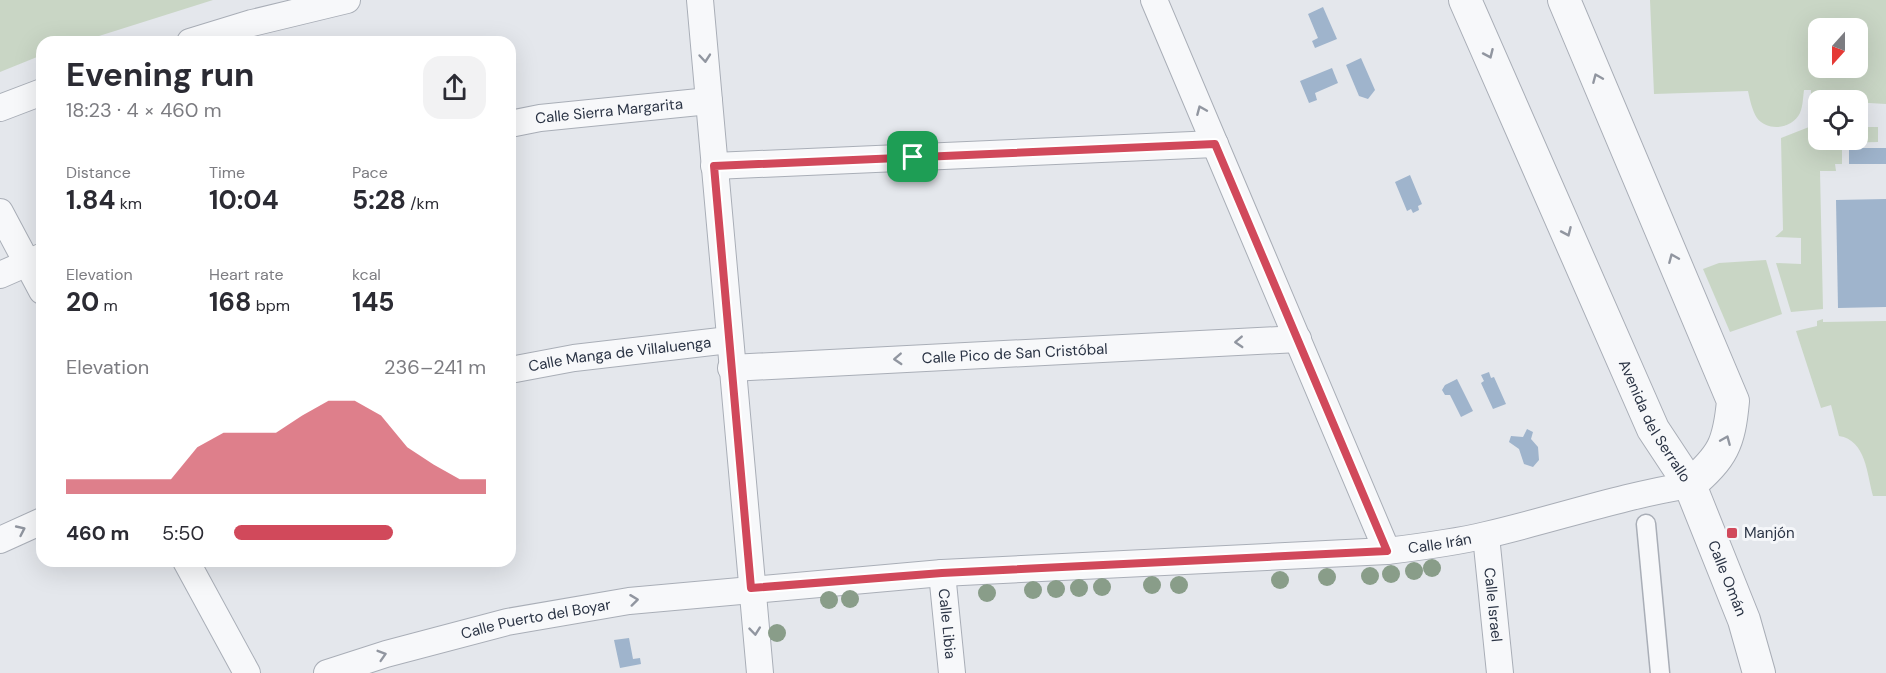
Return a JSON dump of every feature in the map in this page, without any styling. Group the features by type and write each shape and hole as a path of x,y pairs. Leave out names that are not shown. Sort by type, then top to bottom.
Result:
{"street":[{"path":"210,36 252,23 347,0"},
{"path":"700,0 731,368 760,673"},
{"path":"1154,0 1387,551"},
{"name":"Avenida del Serrallo","path":"1465,0 1653,429 1690,485 1715,463 1730,434 1733,401 1564,0"},
{"path":"0,108 36,94"},
{"name":"Calle Sierra Margarita","path":"516,123 540,118 709,101"},
{"path":"714,166 1215,144"},
{"path":"0,213 34,260 0,275"},
{"name":"Calle Pico de San Cristóbal","path":"731,368 1298,339"},
{"name":"Calle Manga de Villaluenga","path":"516,369 574,358 729,340"},
{"name":"Calle Irán","path":"751,588 942,573 1387,551 1486,536 1646,492 1690,485"},
{"name":"Calle Omán","path":"1690,485 1744,620 1759,673"},
{"path":"0,540 36,524"},
{"path":"1646,524 1660,673"},
{"name":"Calle Israel","path":"1486,536 1500,673"},
{"path":"189,567 247,673"},
{"name":"Calle Libia","path":"942,573 952,673"},
{"name":"Calle Puerto del Boyar","path":"327,673 386,654 507,622 629,601 751,588"}],"green space":[{"path":"0,0 213,0 99,36 36,36 36,57 0,72"},
{"path":"1650,0 1886,0 1886,104 1868,103 1868,90 1804,90 1801,110 1796,118 1786,125 1773,127 1757,118 1748,91 1654,94"},
{"path":"1808,127 1808,150 1842,150 1842,164 1835,164 1836,171 1820,171 1823,309 1791,312 1776,263 1801,264 1801,238 1775,237 1783,230 1781,138"},
{"path":"1868,127 1878,127 1878,142 1868,142"},
{"path":"1766,260 1782,314 1730,332 1703,269 1719,263"},
{"path":"1823,319 1823,322 1886,321 1886,496 1873,496 1867,468 1860,451 1848,439 1839,436 1831,405 1821,408 1796,331 1817,326 1817,321"}],"water":[{"path":"1323,7 1337,39 1315,48 1312,41 1318,38 1308,14"},
{"path":"1361,58 1375,90 1368,99 1359,96 1346,65"},
{"path":"1332,68 1338,83 1315,93 1317,100 1309,103 1300,81"},
{"path":"1886,148 1886,164 1849,164 1849,150"},
{"path":"1410,175 1422,204 1418,206 1419,210 1413,213 1411,209 1407,211 1395,182"},
{"path":"1886,199 1886,307 1838,308 1836,200"},
{"path":"1489,372 1491,378 1494,377 1506,404 1493,409 1481,383 1484,381 1481,375"},
{"path":"1457,379 1473,411 1461,417 1450,395 1445,395 1442,390 1445,385"},
{"path":"1527,429 1533,432 1531,439 1538,447 1539,460 1533,467 1524,464 1519,449 1509,442 1511,436 1523,437"},
{"path":"629,638 633,659 640,658 641,664 620,668 614,640"}],"place":[{"name":"Manjón","path":"1732,533"}],"route":[{"path":"1215,144 1387,551 942,573 751,588 714,166 913,157 1215,144"}]}
